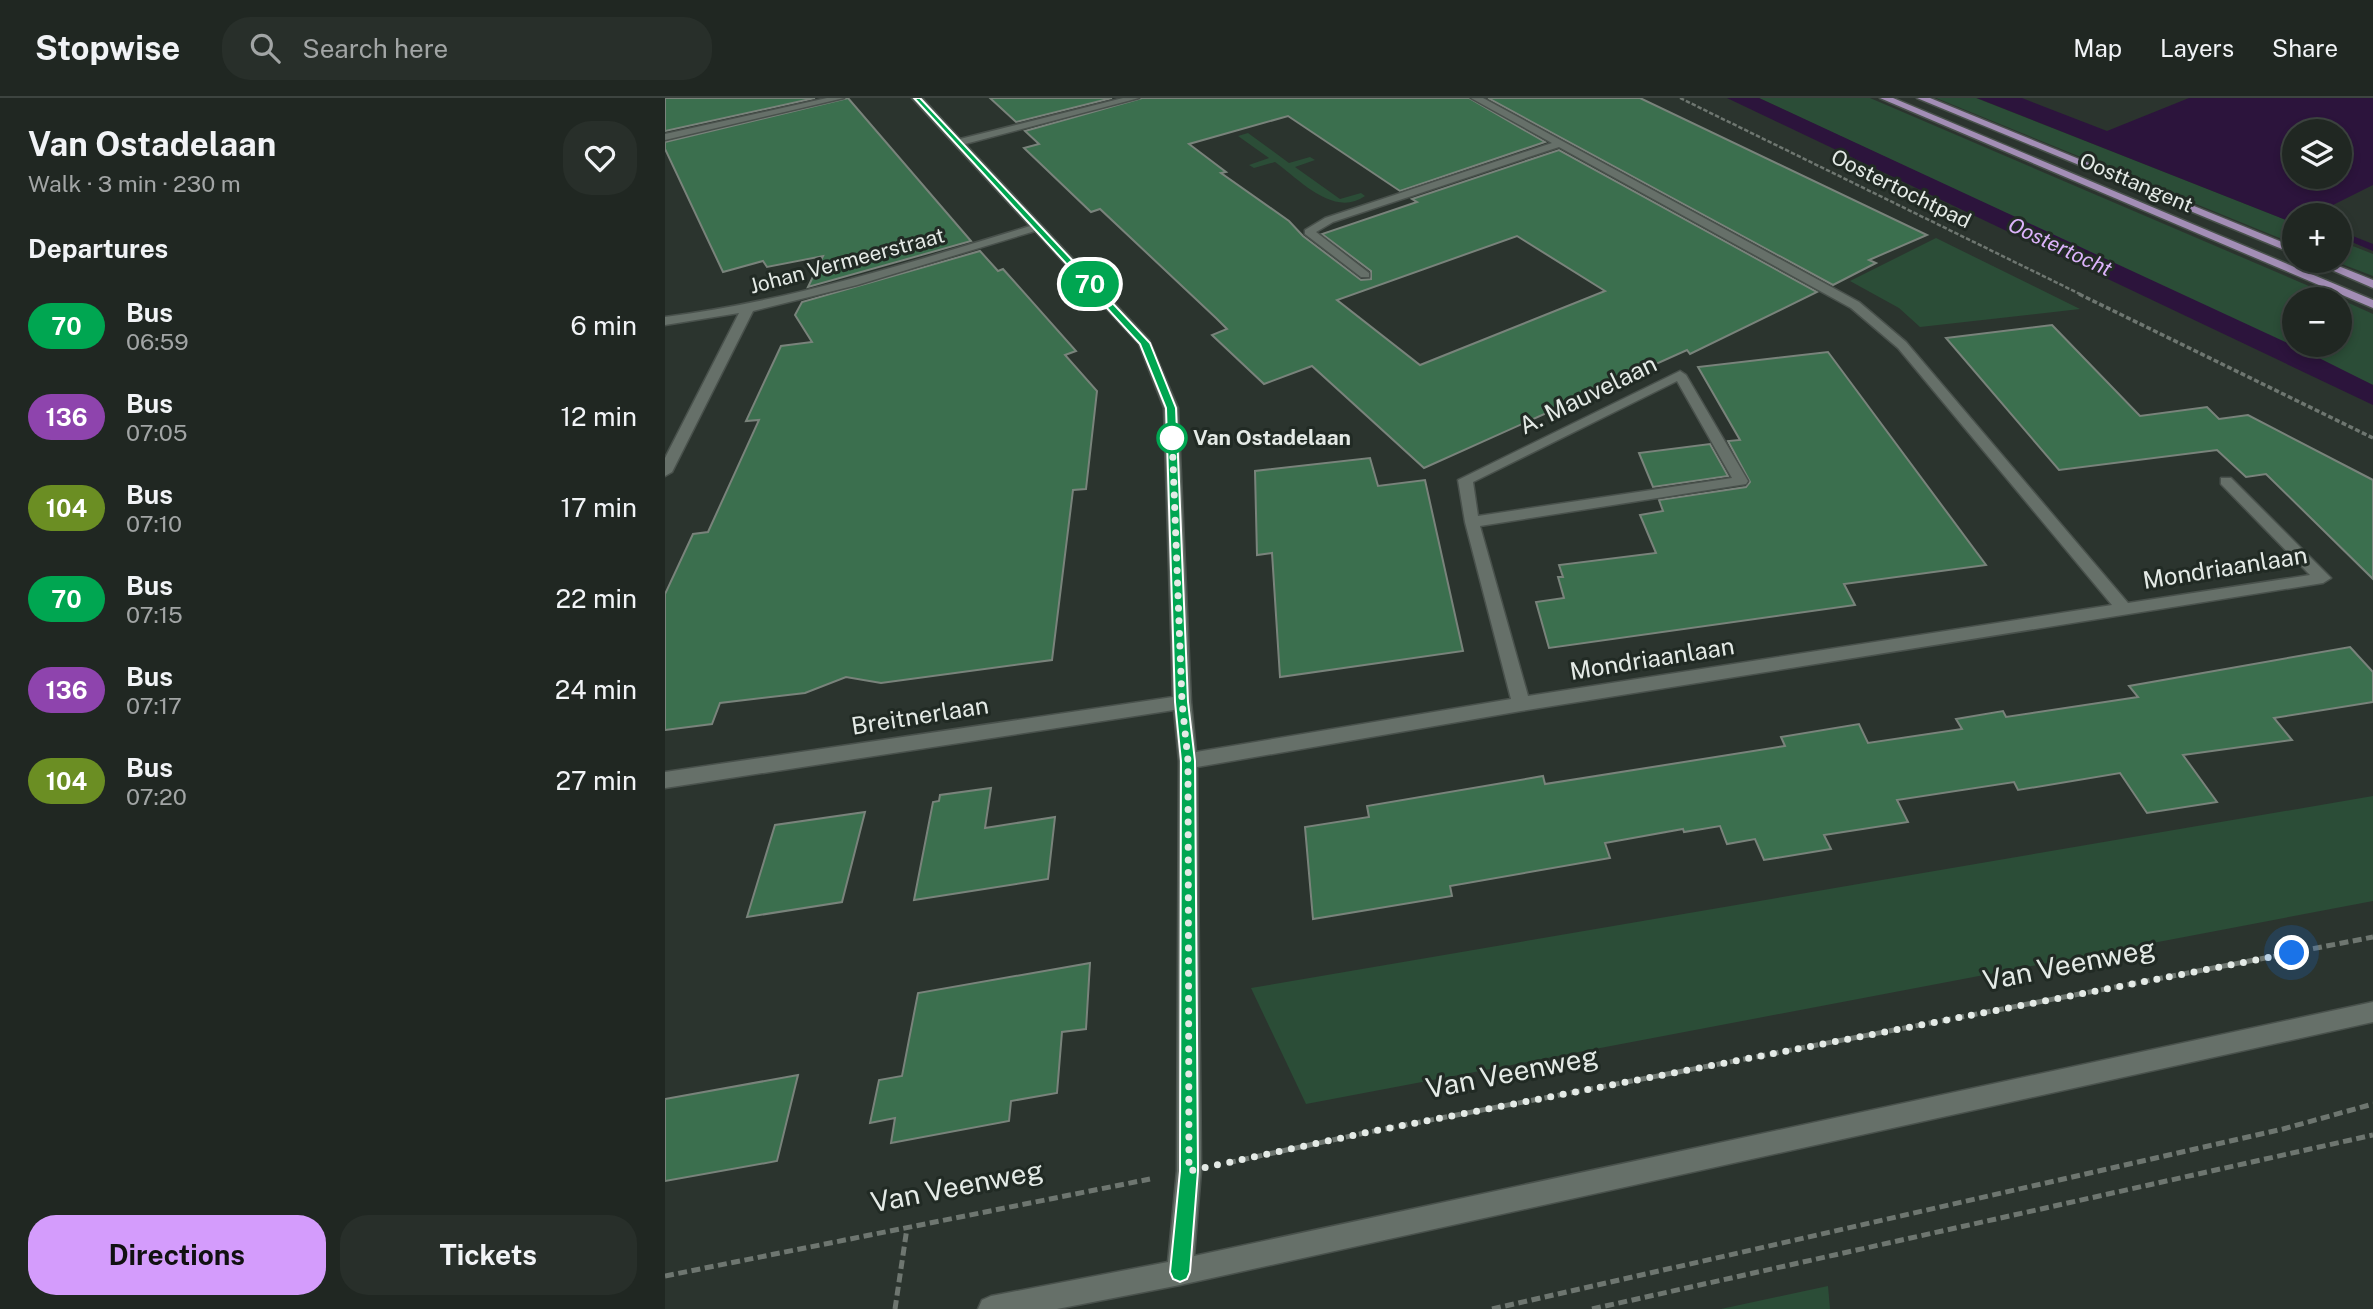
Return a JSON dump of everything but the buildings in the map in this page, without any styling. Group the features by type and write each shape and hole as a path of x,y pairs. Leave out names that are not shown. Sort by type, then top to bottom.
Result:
{"main road":[{"name":"Oosttangent","path":"1885,98 2373,304"},
{"name":"Oosttangent","path":"1922,98 2282,246"},
{"path":"2346,273 2373,284"}],"street":[{"path":"665,137 839,98"},
{"path":"917,98 1145,343 1171,408 1182,702 1188,761 1189,1171 1180,1272"},
{"path":"960,142 1134,98"},
{"name":"Mondriaanlaan","path":"1476,98 1855,305 1902,345 2124,609"},
{"path":"1365,275 1309,232 1329,220 1559,144"},
{"name":"Johan Vermeerstraat","path":"665,321 748,307 857,282 1037,227"},
{"path":"665,472 748,307"},
{"name":"A. Mauvelaan","path":"1472,522 1741,481 1680,375 1465,480 1472,522 1521,705"},
{"name":"Mondriaanlaan","path":"1188,761 1521,705 2323,578 2226,481"},
{"name":"Breitnerlaan","path":"665,780 1182,702"},
{"path":"992,1309 1180,1272 2373,1012"}],"path":[{"name":"Oostertochtpad","path":"1679,98 2373,438"},
{"name":"Van Veenweg","path":"665,1276 1189,1171 1369,1132 2373,937"},
{"path":"1492,1309 2283,1129 2373,1104"},
{"path":"1592,1309 2373,1135"},
{"path":"895,1309 907,1228"}],"green space":[{"path":"1759,98 1870,98 2311,287 2282,287 2282,342"},
{"path":"1936,98 1976,98 2282,218 2282,239"},
{"path":"1248,133 1289,163 1310,157 1315,160 1295,167 1340,199 1361,193 1365,196 1353,202 1329,200 1275,162 1254,168 1249,165 1269,158 1238,136"},
{"path":"1936,238 2080,309 1920,327 1899,308 1850,281"},
{"path":"2352,246 2373,254 2373,276 2352,268"},
{"path":"2352,304 2373,314 2373,385 2313,357 2352,357"},
{"path":"2373,796 2373,901 1306,1104 1251,988"},
{"path":"1828,1286 1830,1309 1721,1309"}],"water":[{"name":"Oostertocht","path":"1727,98 1759,98 2282,341 2282,357 2317,357 2373,385 2373,405"},
{"path":"1977,98 2022,98 2107,131 2189,98 2373,98 2373,185 2337,203 2282,203 2282,218"}],"waterway":[{"path":"2352,239 2373,248"}],"bus line":[{"name":"70","path":"917,98 1145,343 1171,408 1182,702 1188,761 1189,1171 1180,1272"}],"place":[{"name":"Van Ostadelaan","path":"1172,438"}],"route":[{"path":"1172,438 1172,435 1182,702 1188,761 1189,1171 1369,1132 2292,953"}]}
